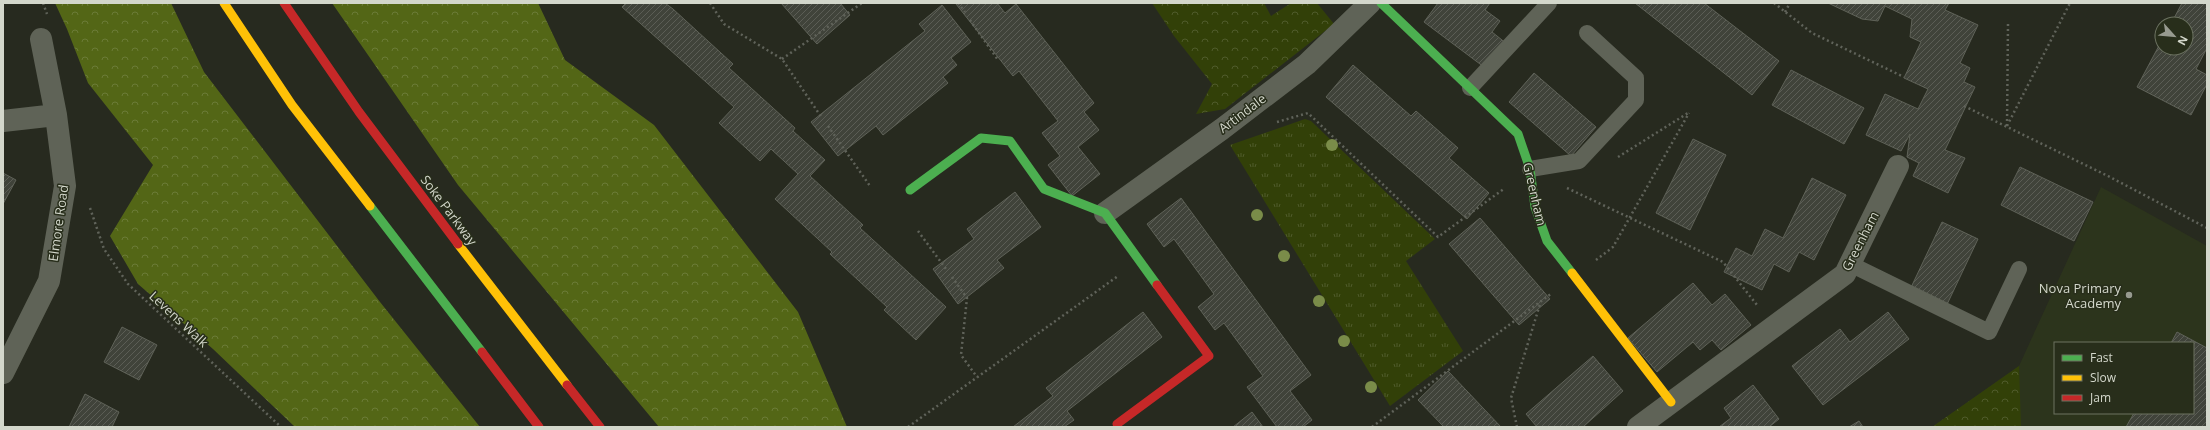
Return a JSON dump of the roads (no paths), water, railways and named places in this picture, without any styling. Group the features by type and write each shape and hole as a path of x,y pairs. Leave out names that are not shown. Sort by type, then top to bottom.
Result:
{"main road":[{"path":"224,3 292,105 539,427"},
{"name":"Soke Parkway","path":"284,3 318,55 421,195 600,427"},
{"name":"Greenham","path":"1381,3 1518,134 1530,169 1536,207 1547,241 1671,402"},
{"path":"910,190 981,138 1010,141 1044,189 1105,214 1208,356 1117,424"}],"street":[{"name":"Artindale","path":"1105,214 1307,64 1370,3"},
{"name":"Elmore Road","path":"3,373 49,281 65,186 56,115 41,39"},
{"path":"3,121 56,115"},
{"name":"Greenham","path":"1638,427 1845,274 1898,166"}],"lane":[{"path":"1470,88 1549,3"},
{"path":"1530,169 1579,161 1636,100 1636,78 1587,32"},
{"path":"1850,264 1989,332 2019,269"}],"place":[{"name":"Nova Primary Academy","path":"2129,295"}]}
